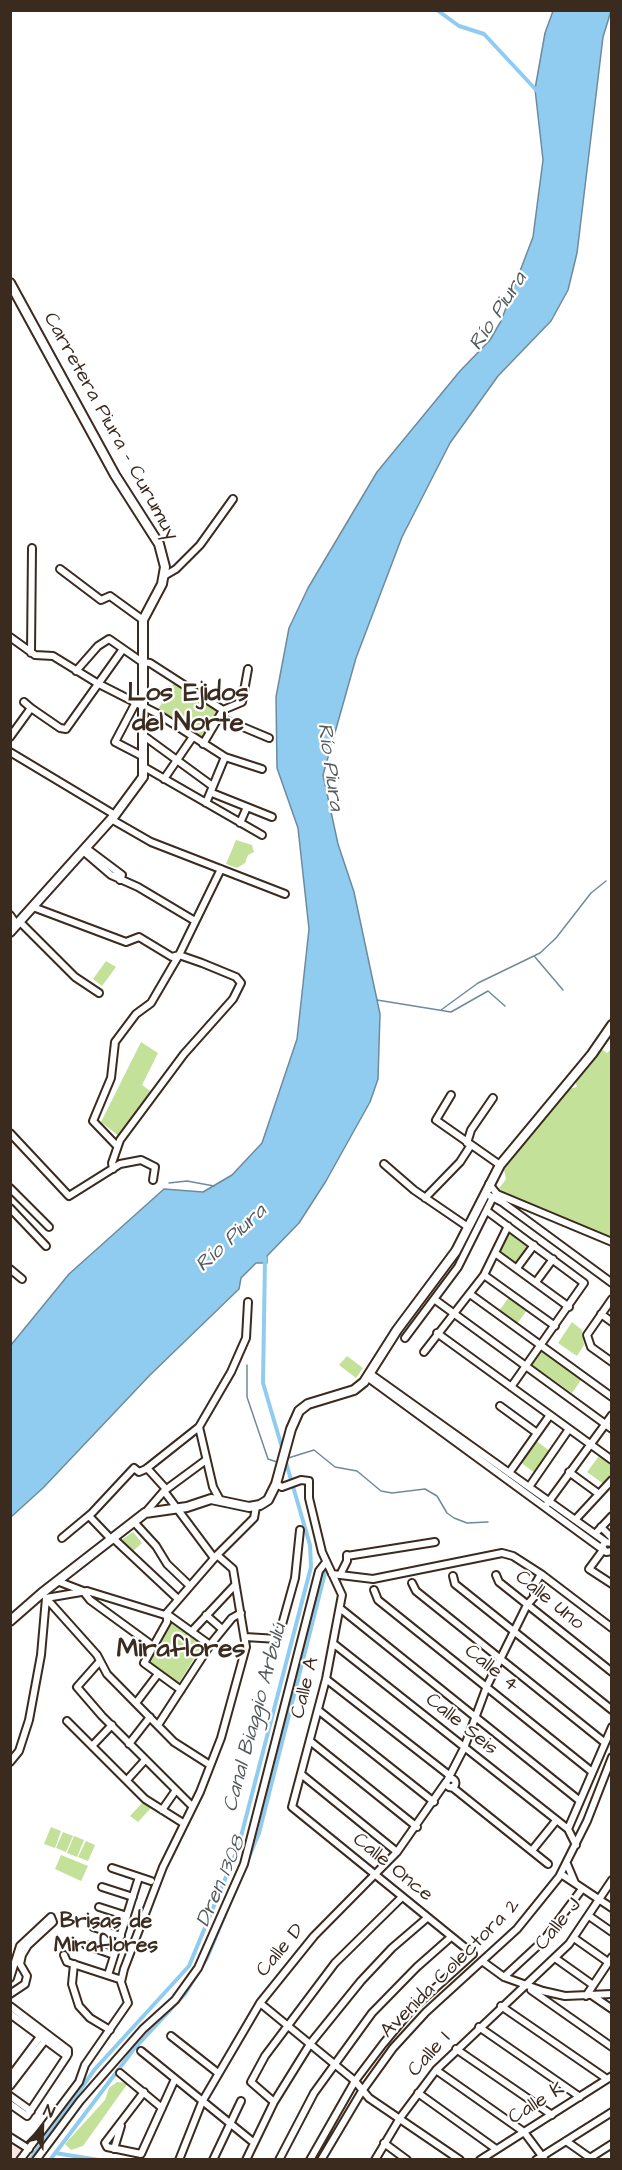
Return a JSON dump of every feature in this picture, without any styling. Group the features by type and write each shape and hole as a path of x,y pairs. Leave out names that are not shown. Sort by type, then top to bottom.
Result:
{"main road":[{"name":"Carretera Piura - Curumuy","path":"10,283 115,475 159,544 163,555 164,576"},
{"path":"10,932 113,817 142,781 144,767 143,620 164,576"},
{"path":"10,1621 44,1596 57,1581 145,1513 175,1509 205,1500 220,1500 244,1507 256,1507 268,1500 276,1484 296,1416 303,1407 354,1390 368,1375 397,1330 448,1264 500,1165 592,1054 612,1024"}],"street":[{"path":"164,576 176,569 200,545 233,499"},
{"path":"31,653 32,548"},
{"path":"60,569 101,600 110,596 143,620"},
{"path":"10,638 31,653 38,656 53,656 135,704 158,714 192,738 225,757 262,769"},
{"path":"76,671 98,646 109,639 142,662 150,663 223,710"},
{"path":"24,702 60,728 66,729 123,649"},
{"path":"203,744 223,710 242,702 248,669"},
{"path":"135,704 115,742 144,757"},
{"path":"10,737 13,728 31,708"},
{"path":"219,717 269,738"},
{"path":"144,736 211,785"},
{"path":"164,779 192,738"},
{"path":"10,753 151,842 285,894"},
{"path":"206,803 212,793 211,785 225,757"},
{"path":"144,767 262,835"},
{"path":"212,793 272,817"},
{"path":"240,823 247,807"},
{"path":"84,849 120,880 138,887 195,921"},
{"path":"117,1146 93,1121 111,1078 115,1042 136,1014 151,1003 179,955 221,870"},
{"path":"33,907 126,942 139,937 172,957 179,955 236,977 240,984 233,999 184,1054 117,1146 113,1169"},
{"path":"10,915 75,977 99,993"},
{"path":"451,1095 436,1120 500,1165"},
{"path":"425,1198 460,1162 469,1144 471,1130 493,1098"},
{"path":"10,1133 69,1196 120,1164 147,1162 155,1167 153,1180"},
{"path":"384,1164 425,1198 468,1227"},
{"path":"489,1184 497,1194 612,1242"},
{"path":"10,1188 49,1227"},
{"path":"484,1194 493,1197 612,1283"},
{"path":"405,1338 463,1258 493,1197"},
{"path":"10,1208 46,1246"},
{"path":"487,1211 584,1283 511,1387"},
{"path":"424,1352 484,1275 508,1226"},
{"path":"517,1268 534,1245"},
{"path":"495,1253 569,1307"},
{"path":"536,1282 553,1259"},
{"path":"10,1269 22,1279"},
{"path":"484,1275 555,1326"},
{"path":"470,1294 612,1397"},
{"path":"434,1299 612,1429"},
{"path":"612,1299 588,1331 587,1340 596,1351 612,1362"},
{"path":"62,1538 89,1516 134,1468 139,1472 147,1468 199,1427 231,1372 246,1338 248,1302"},
{"path":"601,1314 612,1322"},
{"path":"437,1333 612,1460"},
{"path":"368,1375 529,1487 547,1504 608,1543"},
{"path":"368,1375 547,1504 608,1543"},
{"path":"500,1406 537,1433"},
{"path":"509,1473 550,1415"},
{"path":"547,1504 612,1415"},
{"path":"199,1427 213,1487 220,1500"},
{"path":"529,1487 569,1429"},
{"path":"145,1513 165,1490 206,1460"},
{"path":"20,2160 79,2082 85,2065 128,2003 121,1982 124,1969 160,1869 210,1765 246,1647 233,1569 216,1556 175,1509 165,1490 147,1468"},
{"path":"569,1472 599,1494"},
{"name":"Calle A","path":"276,1484 282,1487 301,1480 309,1481 309,1498 326,1562 342,1594 326,1679 292,1807"},
{"path":"575,1520 612,1480"},
{"path":"181,1690 144,1663 166,1622 167,1614 216,1556 254,1518 256,1507"},
{"path":"89,1516 178,1599"},
{"path":"595,1534 612,1516"},
{"path":"134,1522 156,1546 167,1564 190,1586"},
{"path":"601,1527 611,1551"},
{"path":"244,1637 278,1639 295,1578 300,1530"},
{"path":"341,1573 347,1555 435,1542"},
{"path":"608,1543 589,1569 612,1584"},
{"path":"333,1575 341,1573 352,1578 373,1579 459,1563 496,1552 513,1556 612,1628"},
{"path":"36,2160 80,2101 143,2029 175,2000 198,1968 244,1864 319,1571 326,1562"},
{"name":"Calle D","path":"174,2160 181,2150 202,2102 260,2003 314,1936 377,1876 451,1782 487,1686 527,1605 534,1597 534,1586 540,1574"},
{"name":"Calle Uno","path":"496,1575 499,1581 527,1605 612,1672"},
{"path":"453,1576 455,1584 612,1710"},
{"path":"57,1581 83,1591 114,1598 162,1616 167,1614"},
{"path":"412,1583 416,1591 603,1742"},
{"path":"192,1631 235,1585"},
{"name":"Calle 4","path":"374,1590 378,1600 591,1771"},
{"path":"44,1596 83,1591"},
{"path":"83,1591 90,1600 153,1646"},
{"path":"44,1596 100,1661 107,1674 174,1742 210,1765"},
{"path":"10,1762 19,1751 30,1720 41,1655 44,1596"},
{"path":"341,1609 580,1801"},
{"path":"158,1725 210,1645 232,1618 241,1613"},
{"path":"167,1614 210,1645"},
{"path":"206,1615 222,1629"},
{"name":"Calle Seis","path":"334,1644 555,1822 568,1830"},
{"path":"100,1661 77,1687 129,1744 192,1806"},
{"path":"136,1703 158,1674"},
{"path":"326,1679 549,1863 534,1848 451,1782"},
{"path":"318,1710 434,1802"},
{"path":"129,1744 150,1717"},
{"path":"67,1722 127,1780 162,1810 183,1823"},
{"path":"92,1746 112,1725"},
{"path":"576,1846 568,1830 603,1742 612,1727"},
{"path":"310,1742 417,1827"},
{"name":"Avenida Colectora 2","path":"321,2160 362,2091 393,2048 426,2012 517,1929 561,1874 576,1846 612,1758"},
{"path":"127,1780 145,1760"},
{"path":"301,1774 397,1852"},
{"path":"162,1810 176,1790"},
{"name":"Calle Once","path":"292,1807 473,1954"},
{"path":"534,1848 555,1822"},
{"path":"567,1864 575,1884"},
{"path":"112,1868 152,1881"},
{"path":"561,1874 599,1902 612,1908"},
{"path":"108,1975 139,1877"},
{"name":"Calle J","path":"525,1985 574,1938 612,1880"},
{"path":"102,1887 133,1897"},
{"path":"504,1977 544,1940 582,1889"},
{"path":"274,2102 253,2085 251,2079 287,2024 335,1964 402,1898"},
{"path":"99,1907 127,1916"},
{"path":"10,1994 27,1980 20,1964 24,1951 53,1922 51,1917 20,1946 11,1977"},
{"path":"589,1917 612,1932"},
{"path":"246,2160 274,2102 310,2044 369,1973 427,1918"},
{"path":"93,1927 121,1936"},
{"path":"279,2160 334,2063 372,2013 417,1967 451,1937"},
{"path":"574,1938 610,1959 593,1985 589,1996"},
{"path":"86,1945 114,1955"},
{"path":"64,1954 66,1961 119,1978"},
{"name":"Avenida Colectora 2","path":"310,2160 354,2081 412,2009 473,1954"},
{"path":"555,1958 593,1985"},
{"path":"482,1961 504,1977 565,1996 612,1994"},
{"path":"74,1964 72,1984 79,2006 97,2023 110,2030"},
{"path":"11,1977 18,1969 23,1970"},
{"path":"525,1985 612,2047"},
{"name":"Calle I","path":"375,2160 400,2118 436,2070 525,1985"},
{"path":"10,1986 17,1990"},
{"path":"555,2008 565,1996"},
{"path":"589,1996 612,2009"},
{"path":"260,2003 334,2063 362,2091 460,2160"},
{"path":"10,2006 44,2036"},
{"path":"501,2006 609,2077"},
{"path":"10,2014 68,2050 67,2056 29,2114"},
{"path":"479,2027 580,2097"},
{"path":"10,2077 44,2036"},
{"path":"10,2086 44,2036"},
{"path":"171,2036 218,2073"},
{"path":"456,2049 552,2115"},
{"path":"141,2051 253,2142"},
{"path":"436,2070 524,2132 541,2158 612,2112"},
{"path":"120,2073 162,2108"},
{"name":"Calle K","path":"480,2160 609,2077"},
{"path":"144,2092 113,2138 105,2145 114,2149 142,2153 175,2079"},
{"path":"418,2093 496,2149"},
{"path":"10,2096 29,2114"},
{"path":"213,2160 241,2100"},
{"path":"10,2104 29,2114"},
{"path":"10,2137 28,2149"},
{"path":"566,2141 592,2159 612,2144"},
{"path":"384,2144 407,2160"},
{"name":"Calle D","path":"179,2160 181,2150"}],"shaded area":[{"path":"10,2140 23,2149 15,2159 11,2159"}],"green space":[{"path":"175,681 220,710 204,741 157,711"},
{"path":"236,840 252,845 254,852 248,855 245,863 237,868 226,864"},
{"path":"106,961 116,967 102,986 93,979"},
{"path":"141,1042 158,1053 142,1085 153,1093 120,1137 101,1122"},
{"path":"601,1049 607,1053 611,1049 611,1238 497,1191 506,1179 504,1170 512,1155 568,1089 577,1087 575,1080"},
{"path":"508,1231 529,1245 516,1264 499,1251"},
{"path":"509,1297 527,1310 517,1324 499,1311"},
{"path":"572,1322 582,1330 584,1345 577,1356 558,1343"},
{"path":"541,1350 581,1380 572,1393 531,1364"},
{"path":"347,1356 363,1368 356,1378 339,1365"},
{"path":"535,1440 550,1451 535,1473 520,1462"},
{"path":"599,1456 611,1465 611,1477 605,1485 587,1472"},
{"path":"133,1532 142,1543 131,1553 120,1541"},
{"path":"170,1621 204,1643 178,1684 147,1662"},
{"path":"143,1802 151,1808 138,1822 130,1816"},
{"path":"51,1827 61,1831 55,1848 44,1844"},
{"path":"63,1832 73,1836 66,1852 56,1848"},
{"path":"74,1836 84,1840 77,1857 67,1853"},
{"path":"86,1841 95,1845 88,1861 78,1857"},
{"path":"61,1855 88,1866 81,1881 55,1869"},
{"path":"117,2082 128,2083 83,2146 71,2150 65,2144 105,2100 109,2088"}],"water":[{"name":"Río Piura","path":"553,11 611,11 603,37 577,253 568,290 551,321 498,376 450,443 402,537 356,658 323,775 338,844 354,892 380,1014 378,1079 370,1102 326,1181 299,1223 267,1256 267,1263 256,1263 241,1278 239,1289 150,1375 43,1488 11,1517 11,1345 69,1274 164,1189 203,1192 232,1175 262,1143 297,1039 309,929 298,828 277,768 276,697 289,628 308,588 377,472 460,371 490,340 501,321 533,237 543,160 535,89 545,33"}],"waterway":[{"path":"437,10 459,26 484,34 539,93"},
{"path":"441,1010 478,983 540,953 556,938 591,893 606,881"},
{"path":"535,957 563,990"},
{"path":"377,1000 451,1012 488,991 505,1006"},
{"path":"169,1183 187,1181 214,1186"},
{"name":"Canal Biaggio Arbulú","path":"265,1258 263,1383 283,1451"},
{"path":"247,1365 247,1397 268,1459 277,1462"},
{"path":"285,1459 314,1450 335,1467 357,1471 381,1491 392,1493 425,1489 437,1496 447,1513 454,1518 467,1523 488,1522"},
{"name":"Canal Biaggio Arbulú","path":"30,2160 95,2069 189,1966 238,1848 311,1567 310,1545 285,1459"},
{"name":"Dren 1308","path":"50,2160 134,2049 185,1994 207,1958 259,1833 326,1569"},
{"path":"55,2153 99,2160"}],"district":[{"name":"Los Ejidos del Norte","path":"188,710"},
{"name":"Miraflores","path":"181,1651"},
{"name":"Brisas de Miraflores","path":"106,1935"}]}
